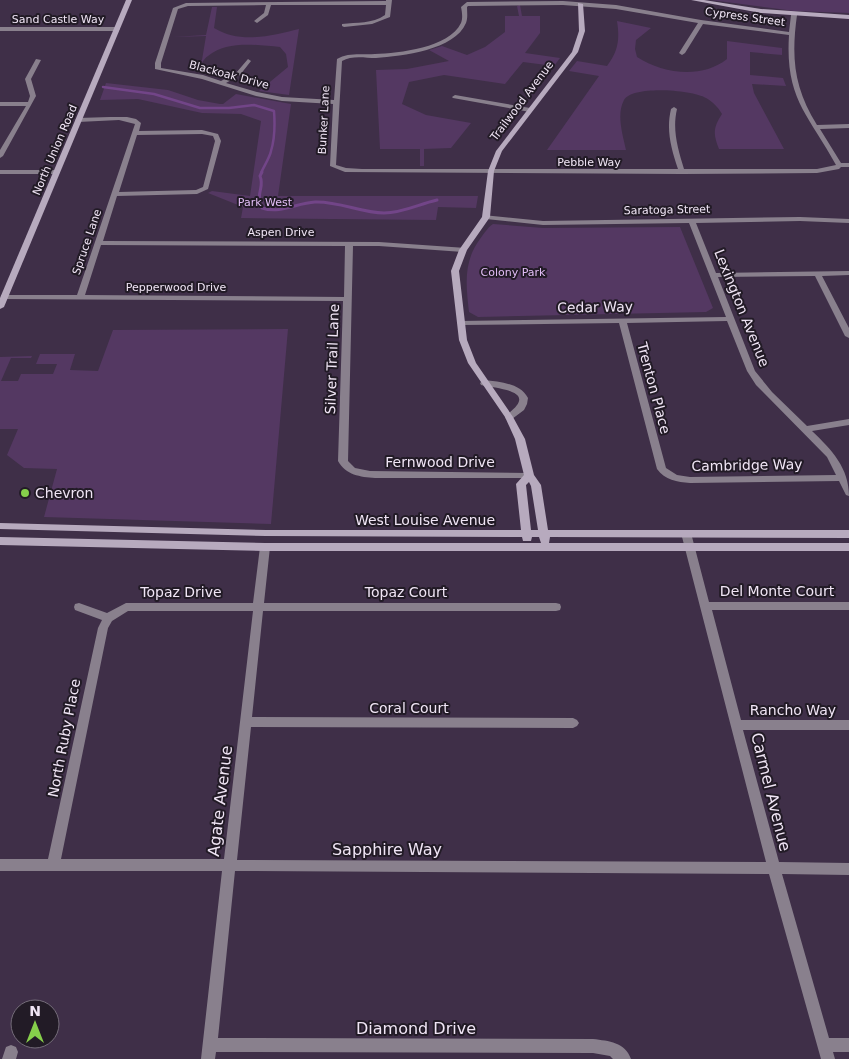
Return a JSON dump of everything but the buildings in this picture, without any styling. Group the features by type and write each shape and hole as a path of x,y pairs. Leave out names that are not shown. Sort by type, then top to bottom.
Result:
{"street":[{"name":"North Union Road","path":"0,307 129,0"},
{"path":"694,0 752,10 849,17"},
{"path":"257,21 266,14 269,3 388,1 388,16 385,19 344,25"},
{"name":"Cypress Street","path":"337,70 339,60 344,57 400,54 440,42 457,32 462,26 465,18 465,5 479,2 580,1 636,9 701,22 791,34"},
{"name":"Trailwood Avenue","path":"546,546 536,485 529,476 520,439 509,417 472,363 463,340 454,281 456,263 486,217 491,171 499,151 575,52 582,31 580,1"},
{"name":"Blackoak Drive","path":"269,3 182,5 176,8 159,60 158,69 193,74 256,94 282,99 335,102"},
{"path":"794,14 791,34 792,65 797,93 839,164 849,165"},
{"path":"682,53 701,22"},
{"name":"Sand Castle Way","path":"0,29 117,29"},
{"path":"0,156 30,104 33,96 28,79 38,60"},
{"path":"221,83 238,74 248,61"},
{"name":"Bunker Lane","path":"337,70 332,159 333,166 337,169"},
{"path":"455,97 530,110"},
{"path":"0,104 30,104"},
{"path":"674,110 670,127 671,136 682,172"},
{"path":"78,120 137,121 135,133 202,132 216,135 218,141 206,188 196,192 116,194"},
{"path":"816,126 849,126"},
{"name":"Spruce Lane","path":"80,298 135,133"},
{"name":"Pebble Way","path":"337,169 362,171 817,171 837,168 839,164"},
{"path":"0,172 57,172"},
{"name":"Saratoga Street","path":"486,217 543,223 692,220 849,220"},
{"name":"Lexington Avenue","path":"692,220 751,371 761,387 806,429 832,457 849,493"},
{"name":"Aspen Drive","path":"98,243 409,245 463,250"},
{"name":"Silver Trail Lane","path":"349,244 343,461 345,466 352,471"},
{"path":"713,275 849,272"},
{"path":"817,273 849,336"},
{"name":"Pepperwood Drive","path":"4,297 348,299"},
{"name":"Cedar Way","path":"461,322 731,319"},
{"name":"Trenton Place","path":"622,320 660,462"},
{"path":"484,383 515,389 520,392 524,403 509,417"},
{"path":"806,429 849,422"},
{"name":"Cambridge Way","path":"660,462 665,473 674,478 690,480 842,478"},
{"name":"Fernwood Drive","path":"352,471 375,475 529,476"},
{"path":"527,546 521,484 529,476"},
{"name":"West Louise Avenue","path":"0,526 256,533 849,534"},
{"name":"Carmel Avenue","path":"686,533 774,869 827,1052"},
{"name":"West Louise Avenue","path":"0,541 265,547 849,547"},
{"name":"Agate Avenue","path":"209,1052 228,867 265,547"},
{"name":"Topaz Court","path":"257,606 556,607"},
{"name":"Topaz Drive","path":"108,618 126,607 257,606"},
{"name":"Del Monte Court","path":"705,606 849,606"},
{"path":"79,607 108,618"},
{"name":"North Ruby Place","path":"54,866 102,628 108,618"},
{"name":"Coral Court","path":"245,722 573,723"},
{"name":"Rancho Way","path":"737,725 849,725"},
{"name":"Sapphire Way","path":"0,866 586,866 849,869"},
{"path":"827,1052 849,1045"},
{"name":"Diamond Drive","path":"209,1052 593,1046 613,1049 622,1057"}],"green space":[{"path":"711,0 849,0 849,13 794,11"},
{"path":"520,5 522,16 540,16 540,33 525,53 560,58 554,66 523,62 505,84 444,75 409,82 402,104 426,115 471,123 451,148 424,149 424,166 420,166 420,149 380,149 376,70 407,69 449,61 429,50 442,46 467,55 485,47 505,32 505,16 519,16 517,6"},
{"path":"212,7 217,7 214,28 234,36 267,36 299,29 289,95 259,91 288,67 286,54 280,47 242,45 224,48 206,57 196,71 191,70 202,60 206,36 173,37 206,35"},
{"path":"617,21 651,28 636,40 635,49 637,57 659,67 682,72 706,70 727,59 727,41 782,48 782,55 750,52 750,75 783,78 786,86 752,84 754,93 784,149 719,149 715,131 722,114 719,109 711,101 699,95 663,90 639,92 630,95 624,100 620,118 626,150 547,150 599,76 569,71 577,61 607,66 614,55 617,45"},
{"name":"Park West","path":"106,83 168,90 198,100 220,104 223,104 236,94 291,104 278,196 478,196 476,208 438,207 436,220 241,218 243,207 208,193 212,191 250,196 261,121 241,114 202,113 138,99 100,100"},
{"name":"Colony Park","path":"493,224 543,228 680,227 713,308 706,312 478,317 469,312 468,265 475,248"},
{"path":"288,329 271,524 44,517 57,469 24,468 7,455 18,429 0,429 0,357 32,356 31,358 11,358 1,381 18,381 21,374 53,374 57,364 36,364 40,354 75,354 70,370 98,371 113,330"}],"waterway":[{"path":"103,87 154,94 200,108 229,108 254,105 274,111 272,146 261,173"},
{"path":"262,172 260,176 259,198 262,208 269,210 324,202 367,211 391,213 437,200"}],"place":[{"name":"Chevron","path":"25,493"}]}
